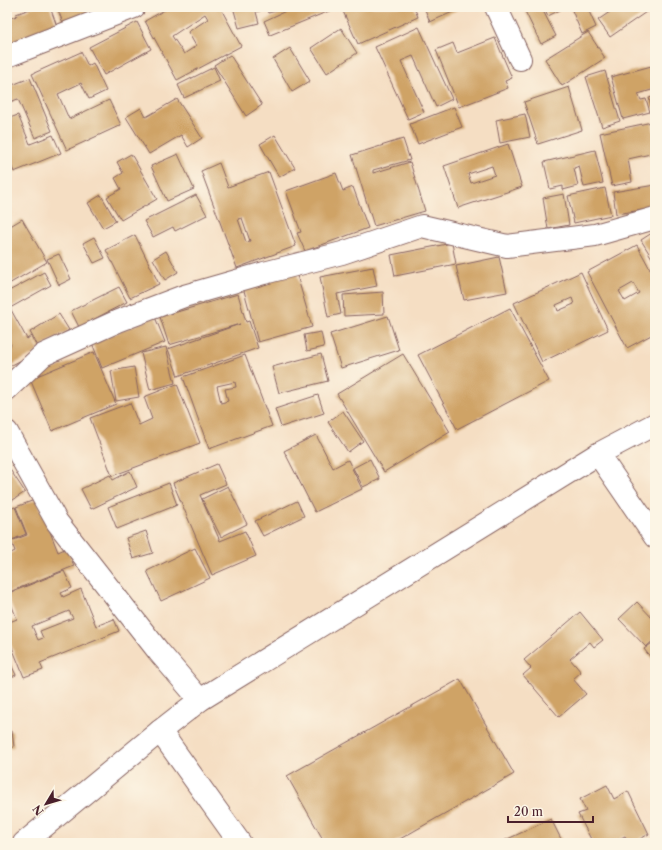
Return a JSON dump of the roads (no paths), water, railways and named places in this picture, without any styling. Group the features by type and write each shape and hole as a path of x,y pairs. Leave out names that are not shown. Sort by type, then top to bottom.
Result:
{"main road":[{"path":"7,56 134,7"},
{"path":"496,7 520,59"},
{"path":"7,389 43,356 125,318 184,296 342,253 422,226 507,246 595,234 655,218"},
{"path":"24,843 200,700 598,454 655,424"},
{"path":"7,432 57,522 159,652 200,700"},
{"path":"598,454 655,537"},
{"path":"160,731 240,843"}]}
